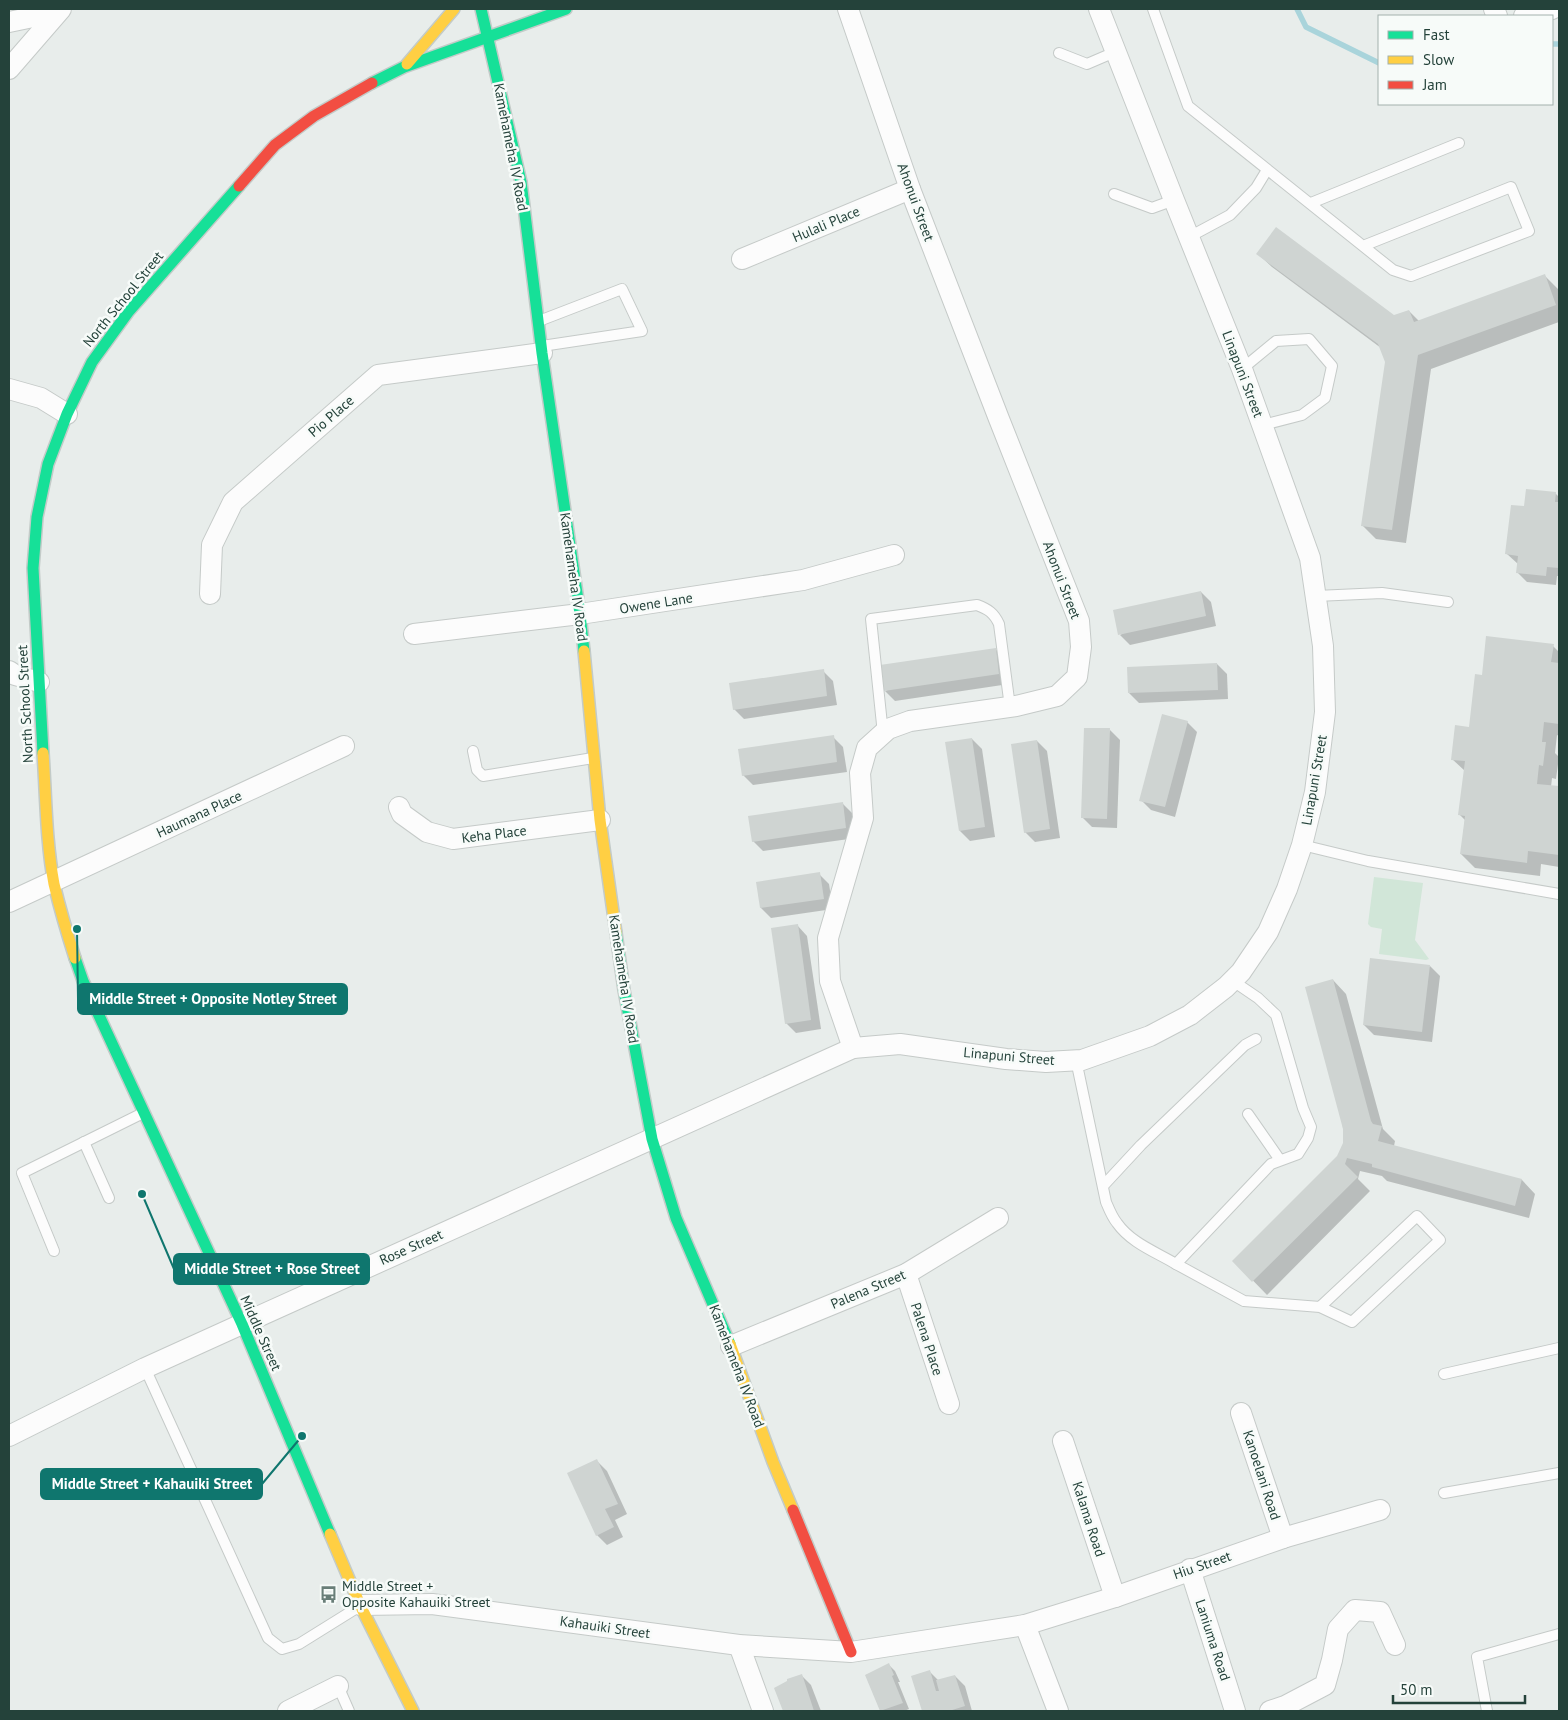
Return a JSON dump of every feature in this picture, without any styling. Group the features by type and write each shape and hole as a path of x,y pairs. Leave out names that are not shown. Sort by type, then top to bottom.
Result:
{"main road":[{"path":"404,67 454,9"},
{"name":"Kamehameha IV Road","path":"481,9 521,182 538,321 580,614 600,820 624,990 652,1139 676,1218 731,1346 773,1462 851,1652"},
{"name":"North School Street","path":"54,882 48,838 33,568 37,518 48,464 67,414 92,362 129,311 275,146 314,116 359,89 404,67 566,9"},
{"name":"Middle Street","path":"54,882 63,921 83,981 242,1324 360,1605 413,1711"}],"street":[{"name":"Ahonui Street","path":"848,9 910,189 1002,427 1080,621 1081,647 1077,677 1057,696 1010,707 910,722 888,729 867,748 860,773 863,818 828,938 830,981 853,1048"},
{"name":"Linapuni Street","path":"652,1139 853,1048 900,1044 1006,1059 1046,1062 1082,1060 1150,1036 1190,1015 1233,981 1268,932 1287,889 1302,845 1315,792 1325,712 1323,646 1310,558 1242,369 1099,9"},
{"path":"1528,15 1552,9"},
{"path":"9,22 59,10"},
{"path":"9,69 59,10"},
{"name":"Hulali Place","path":"742,259 910,189"},
{"name":"Pio Place","path":"210,594 212,545 233,502 378,375 542,350"},
{"path":"9,389 41,398 67,414"},
{"name":"Owene Lane","path":"414,634 580,614 803,580 894,555"},
{"path":"9,671 39,682"},
{"name":"Haumana Place","path":"9,902 344,746"},
{"name":"Keha Place","path":"399,807 402,814 427,832 453,839 600,820"},
{"name":"Rose Street","path":"9,1436 145,1368 652,1139"},
{"name":"Palena Street","path":"731,1346 906,1274 998,1218"},
{"name":"Palena Place","path":"906,1274 949,1404"},
{"name":"Kanoelani Road","path":"1241,1412 1283,1538"},
{"name":"Kalama Road","path":"1063,1441 1115,1597"},
{"name":"Hiu Street","path":"1025,1625 1115,1597 1190,1569 1283,1538 1380,1510"},
{"name":"Laniuma Road","path":"1190,1569 1236,1711"},
{"name":"Kahauiki Street","path":"360,1605 432,1604 739,1645 851,1652"},
{"path":"1270,1711 1285,1706 1325,1685 1338,1630 1355,1610 1380,1612 1395,1645"},
{"path":"851,1652 1025,1625 1058,1711"},
{"path":"739,1645 763,1711"},
{"path":"288,1711 338,1686"}],"lane":[{"path":"1153,9 1188,106 1392,270 1411,276 1529,231 1511,187 1363,246"},
{"path":"1058,52 1087,64 1115,52"},
{"path":"1311,203 1459,143"},
{"path":"1189,237 1230,215 1256,188 1267,170"},
{"path":"1114,194 1152,208 1174,200"},
{"path":"538,321 622,289 642,331 542,350"},
{"path":"1242,369 1276,341 1309,339 1332,366 1325,398 1302,416 1263,425"},
{"path":"1316,596 1382,594 1448,602"},
{"path":"883,734 871,619 977,605 987,609 996,616 999,624 1010,707"},
{"path":"473,751 476,770 483,776 594,758"},
{"path":"1302,845 1368,861 1559,894"},
{"path":"1176,1264 1271,1164 1298,1154 1308,1138 1311,1127 1303,1108 1276,1015 1258,998 1233,981"},
{"path":"1103,1186 1141,1145 1245,1045 1256,1039"},
{"path":"1076,1060 1106,1202 1117,1223 1124,1232 1154,1253 1244,1301 1320,1307 1352,1322 1440,1240 1417,1216 1320,1307"},
{"path":"54,1251 22,1173 144,1112"},
{"path":"1248,1114 1280,1160"},
{"path":"84,1142 109,1198"},
{"path":"1444,1374 1559,1348"},
{"path":"145,1368 268,1638 282,1648 299,1644 360,1605"},
{"path":"1444,1493 1559,1473"},
{"path":"1487,1711 1477,1658 1559,1634"},
{"path":"338,1686 349,1711"}],"green space":[{"path":"1374,877 1423,883 1415,940 1429,959 1379,954 1382,929 1371,927 1368,924"}],"building":[{"path":"1276,227 1394,315 1409,310 1414,322 1545,274 1556,305 1418,355 1392,530 1361,526 1385,362 1378,344 1256,254"},
{"path":"1526,489 1556,492 1555,502 1559,502 1559,568 1547,567 1546,576 1516,573 1518,556 1505,554 1511,505 1524,506"},
{"path":"1201,591 1206,616 1118,635 1113,610"},
{"path":"1486,636 1554,644 1551,662 1559,663 1559,724 1544,722 1542,742 1546,742 1543,766 1539,765 1537,784 1559,786 1559,855 1528,851 1527,863 1460,854 1465,816 1458,815 1465,761 1451,760 1455,725 1469,727 1475,674 1482,675"},
{"path":"996,648 999,674 884,691 880,665"},
{"path":"1217,663 1218,690 1128,693 1127,667"},
{"path":"824,669 827,696 733,710 729,683"},
{"path":"1162,714 1188,721 1165,807 1139,801"},
{"path":"1084,728 1110,728 1107,819 1081,818"},
{"path":"834,735 837,762 742,776 738,749"},
{"path":"972,738 985,827 959,831 945,742"},
{"path":"1037,740 1050,829 1024,833 1011,744"},
{"path":"843,802 846,828 752,842 748,816"},
{"path":"820,872 824,899 760,908 756,882"},
{"path":"798,924 811,1020 785,1024 771,928"},
{"path":"1370,958 1430,965 1422,1032 1363,1025"},
{"path":"1333,979 1371,1121 1373,1124 1382,1126 1378,1141 1522,1179 1515,1206 1372,1167 1372,1164 1347,1158 1345,1164 1358,1177 1252,1282 1232,1261 1337,1156 1343,1143 1343,1129 1305,987"},
{"path":"597,1459 618,1504 605,1509 614,1527 596,1536 567,1473"},
{"path":"889,1663 903,1703 880,1711 865,1675"},
{"path":"930,1670 936,1691 939,1691 936,1680 955,1675 965,1706 949,1711 922,1711 911,1676"},
{"path":"802,1674 814,1711 783,1711 774,1688 787,1681 787,1679"}],"waterway":[{"path":"1297,9 1306,27 1378,63"},
{"path":"1553,44 1559,44"}],"traffic: fast":[{"path":"481,9 521,182 542,353 584,651"},
{"path":"372,83 404,67 566,9"},
{"path":"43,753 33,568 37,517 48,464 67,414 92,362 129,311 239,186"},
{"path":"616,933 624,990 652,1139 676,1218 730,1344"},
{"path":"75,958 83,981 242,1324 330,1534"}],"traffic: slow":[{"path":"407,64 454,9"},
{"path":"584,651 600,820 616,933"},
{"path":"43,753 51,868 75,958"},
{"path":"730,1344 773,1462 793,1510"},
{"path":"330,1534 360,1605 413,1711"}],"traffic: jam":[{"path":"239,186 275,145 314,116 372,83"},
{"path":"793,1510 851,1652"}],"place":[{"name":"Middle Street + Opposite Notley Street","path":"77,929"},
{"name":"Middle Street + Rose Street","path":"142,1194"},
{"name":"Middle Street + Kahauiki Street","path":"302,1436"},
{"name":"Middle Street + Opposite Kahauiki Street","path":"328,1594"}]}
